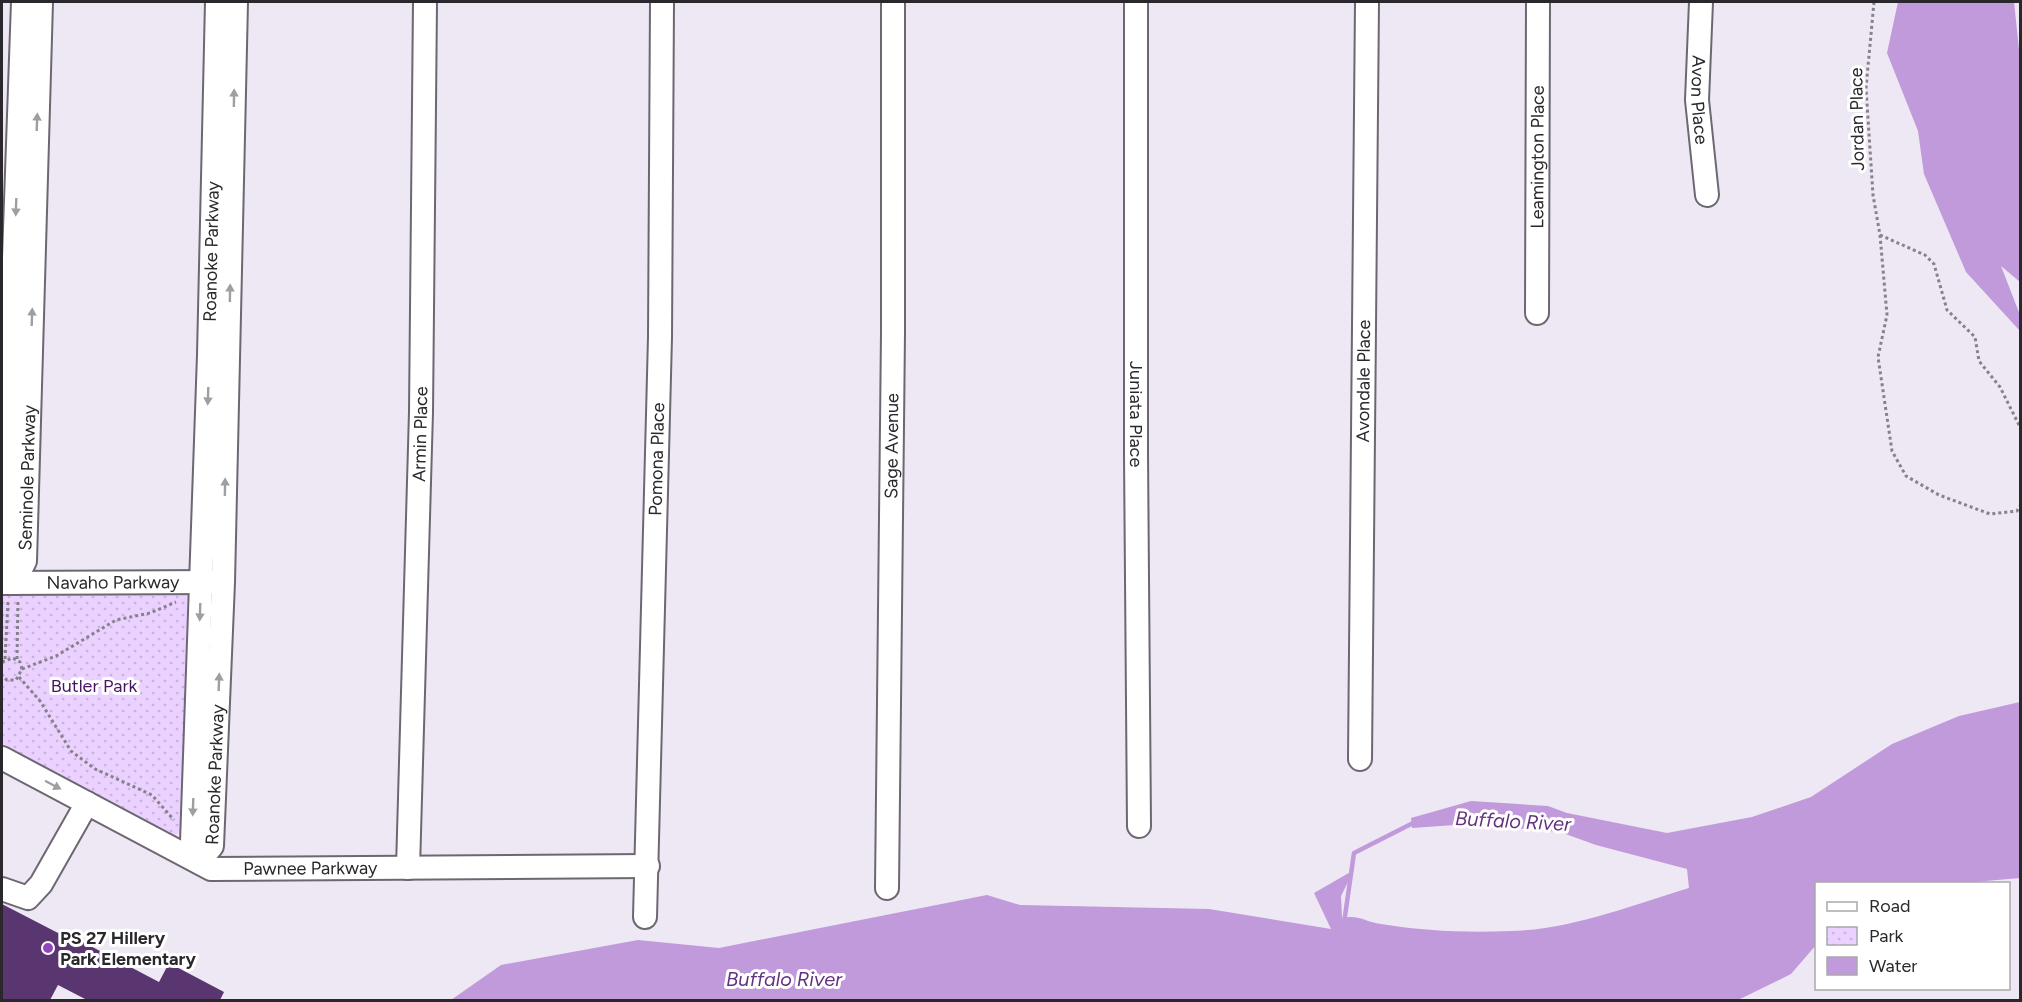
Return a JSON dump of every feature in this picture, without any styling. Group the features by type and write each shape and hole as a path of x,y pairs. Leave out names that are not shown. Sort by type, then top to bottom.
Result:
{"street":[{"name":"Seminole Parkway","path":"8,583 5,513 21,358 27,151 23,2"},
{"name":"Seminole Parkway","path":"27,151 41,2"},
{"name":"Roanoke Parkway","path":"217,2 223,149"},
{"name":"Roanoke Parkway","path":"199,862 192,842 203,582 218,355 223,149 236,2"},
{"name":"Armin Place","path":"408,868 421,412 425,2"},
{"name":"Pomona Place","path":"645,917 660,337 663,2"},
{"name":"Sage Avenue","path":"887,888 893,332 893,2"},
{"name":"Juniata Place","path":"1136,2 1139,826"},
{"name":"Avondale Place","path":"1360,759 1367,2"},
{"name":"Leamington Place","path":"1537,313 1538,2"},
{"name":"Avon Place","path":"1701,2 1697,100 1707,195"},
{"name":"Navaho Parkway","path":"8,583 203,582"},
{"name":"Pawnee Parkway","path":"2,758 211,869 648,866"},
{"path":"2,889 28,898 41,884 87,803"}],"path":[{"name":"Jordan Place","path":"1874,2 1866,88 1873,195 1880,235 1887,315 1878,357 1893,451 1906,476 1939,495 1990,514 2016,511 2020,506"},
{"path":"1880,235 1925,255 1934,264 1947,310 1975,337 1979,361 2000,387 2020,427"},
{"path":"22,669 56,656 116,620 150,613 173,604 203,582"},
{"path":"2,662 5,659 8,583"},
{"path":"2,676 11,681 19,677 22,669 17,659 18,596 8,583"},
{"path":"5,659 17,659"},
{"path":"19,677 40,701 71,751 95,769 152,795 163,806 172,816 180,836 176,850"}],"green space":[{"name":"Butler Park","path":"189,592 183,830 174,836 2,746 2,593"}],"water":[{"path":"1898,2 2014,2 2020,59 2020,282 2001,266 2020,315 2020,331 1966,272 1924,174 1918,131 1887,53"},
{"path":"2020,702 2020,878 1974,882 1815,882 1815,946 1791,974 1738,1000 451,1000 501,965 638,940 719,948 987,895 1020,905 1209,909 1331,929 1314,893 1354,870 1341,896 1342,918 1358,918 1375,923 1462,932 1533,930 1556,926 1689,888 1687,869 1596,845 1560,832 1469,824 1412,828 1411,818 1471,801 1548,806 1567,813 1667,833 1752,817 1811,797 1892,744 1959,716"}],"building":[{"name":"PS 27 Hillery Park Elementary","path":"2,904 58,933 60,930 159,982 169,963 224,992 220,1000 87,1000 58,985 50,1000 2,1000"}],"waterway":[{"name":"Buffalo River","path":"1344,923 1354,853 1417,821"}],"place":[{"name":"PS 27 Hillery Park Elementary","path":"48,948"}]}
